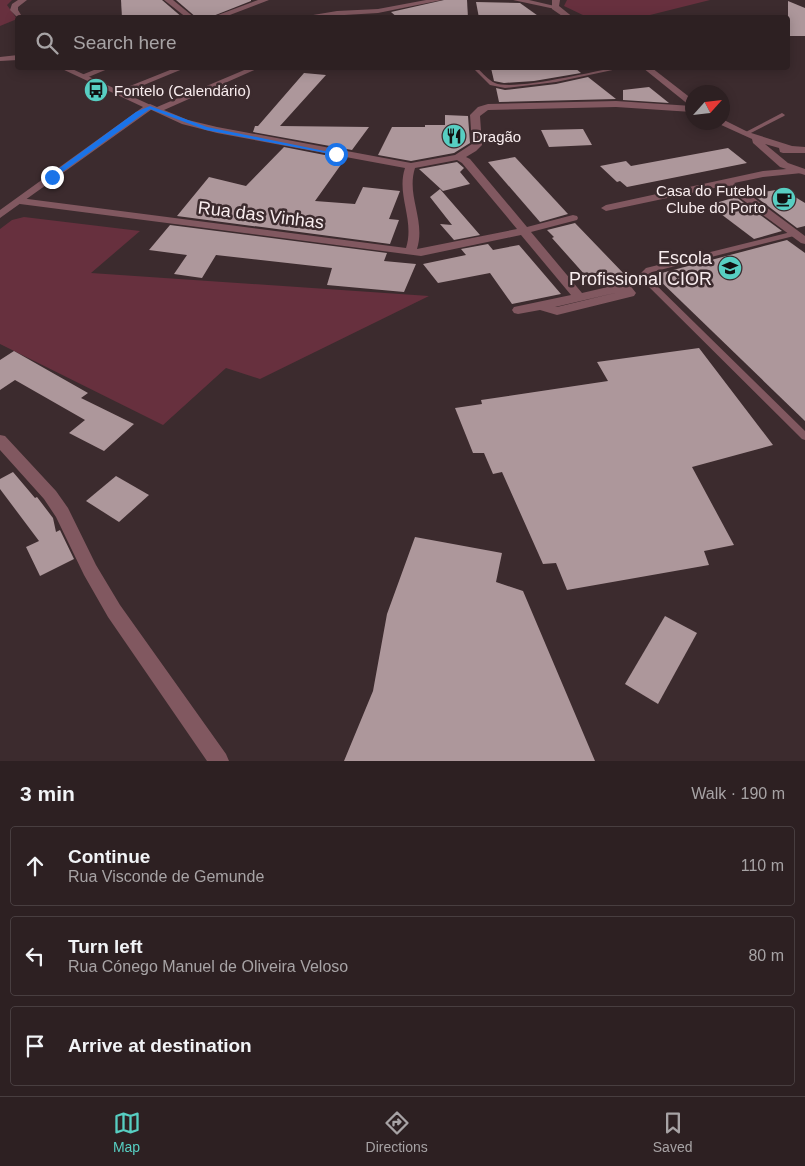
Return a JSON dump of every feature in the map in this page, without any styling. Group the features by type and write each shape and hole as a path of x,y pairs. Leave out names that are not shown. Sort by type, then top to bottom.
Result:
{"street":[{"path":"17,15 15,6 23,0"},
{"path":"168,0 188,15"},
{"path":"222,15 265,0"},
{"path":"318,15 337,12 378,11 438,0"},
{"path":"517,0 556,3 568,15"},
{"path":"0,58 15,57"},
{"path":"69,70 185,122 217,130 411,166 431,164 458,157 473,149 477,145 475,115 481,108 616,104 685,109"},
{"path":"83,76 100,70"},
{"path":"119,92 176,70"},
{"path":"0,215 138,113 153,109 250,70"},
{"path":"650,70 685,98"},
{"path":"730,126 745,134 778,160 803,173"},
{"path":"745,134 800,149"},
{"path":"763,174 778,160 780,152 800,149"},
{"path":"458,157 466,161 579,297"},
{"path":"411,166 406,177 406,186 416,228 416,241 411,251"},
{"path":"606,208 763,174 803,173"},
{"path":"726,182 805,241"},
{"name":"Rua das Vinhas","path":"20,202 428,252 573,218"},
{"path":"518,310 617,288 625,287 630,293 557,311 549,311 545,308 545,305"},
{"path":"0,440 50,495 62,513 90,570 114,611 219,761"}],"lane":[{"path":"477,70 492,84 501,86 531,83 605,70"},
{"path":"588,70 591,72"},
{"path":"745,134 782,115"},
{"path":"795,233 649,270 644,274 644,278 805,437"}],"shaded area":[{"path":"0,0 12,0 7,5 15,16 15,20 0,26"},
{"path":"567,0 710,0 650,15 583,15 564,6"},
{"path":"24,217 140,231 91,273 429,296 260,379 226,368 163,425 0,344 0,229 12,220"}],"building":[{"path":"121,0 162,0 180,15 122,15"},
{"path":"176,0 251,0 216,15 194,15"},
{"path":"444,0 467,0 468,15 394,15 391,12"},
{"path":"788,1 805,8 805,36 790,36 790,15 788,15"},
{"path":"476,2 520,3 537,15 478,15"},
{"path":"491,70 577,70 581,73 534,81 504,83 494,81"},
{"path":"304,73 326,75 280,126 369,127 352,150 253,132 255,126 258,126"},
{"path":"588,77 616,99 499,102 496,88 505,90 556,84"},
{"path":"649,87 669,103 623,100 623,90"},
{"path":"445,115 468,116 470,143 454,153 411,161 378,155 392,127 445,125"},
{"path":"583,129 592,145 549,147 541,130"},
{"path":"284,147 345,159 315,201 355,204 363,187 400,191 389,219 399,220 390,244 177,216 209,177 246,186"},
{"path":"728,148 747,163 627,187 620,181 617,182 600,166 626,161 631,166"},
{"path":"515,157 568,214 540,222 488,162"},
{"path":"457,162 464,168 460,172 470,184 443,191 419,169"},
{"path":"440,189 480,235 454,240 440,224 452,225 430,197"},
{"path":"782,189 805,203 805,226 797,228 752,194"},
{"path":"736,197 782,231 754,239 709,205"},
{"path":"575,223 626,276 593,284 547,230"},
{"path":"170,225 387,253 384,261 416,264 404,292 327,285 332,268 216,255 202,278 174,274 187,255 149,250"},
{"path":"787,240 805,253 805,421 654,275"},
{"path":"488,244 493,250 519,245 561,294 512,304 490,273 438,283 423,264 466,255 461,249"},
{"path":"699,348 773,445 692,467 734,545 704,551 709,565 567,590 556,563 543,564 502,472 493,474 484,453 473,453 455,408 482,404 481,400 608,381 597,362"},
{"path":"14,351 88,393 81,398 134,424 104,451 69,433 85,420 15,380 0,390 0,360"},
{"path":"13,472 35,498 37,497 53,518 56,532 60,530 74,559 40,576 26,547 39,541 0,489 0,479"},
{"path":"116,476 149,495 119,522 86,501"},
{"path":"415,537 502,553 496,582 523,591 595,761 344,761 373,691 387,614"},
{"path":"665,616 697,633 658,704 625,684"}],"place":[{"name":"Fontelo (Calendário)","path":"96,90"},
{"name":"Dragão","path":"454,136"},
{"name":"Casa do Futebol Clube do Porto","path":"784,199"},
{"name":"Escola Profissional CIOR","path":"730,268"}],"route":[{"path":"52,177 138,113 150,107 185,122 206,128 336,154"}]}
